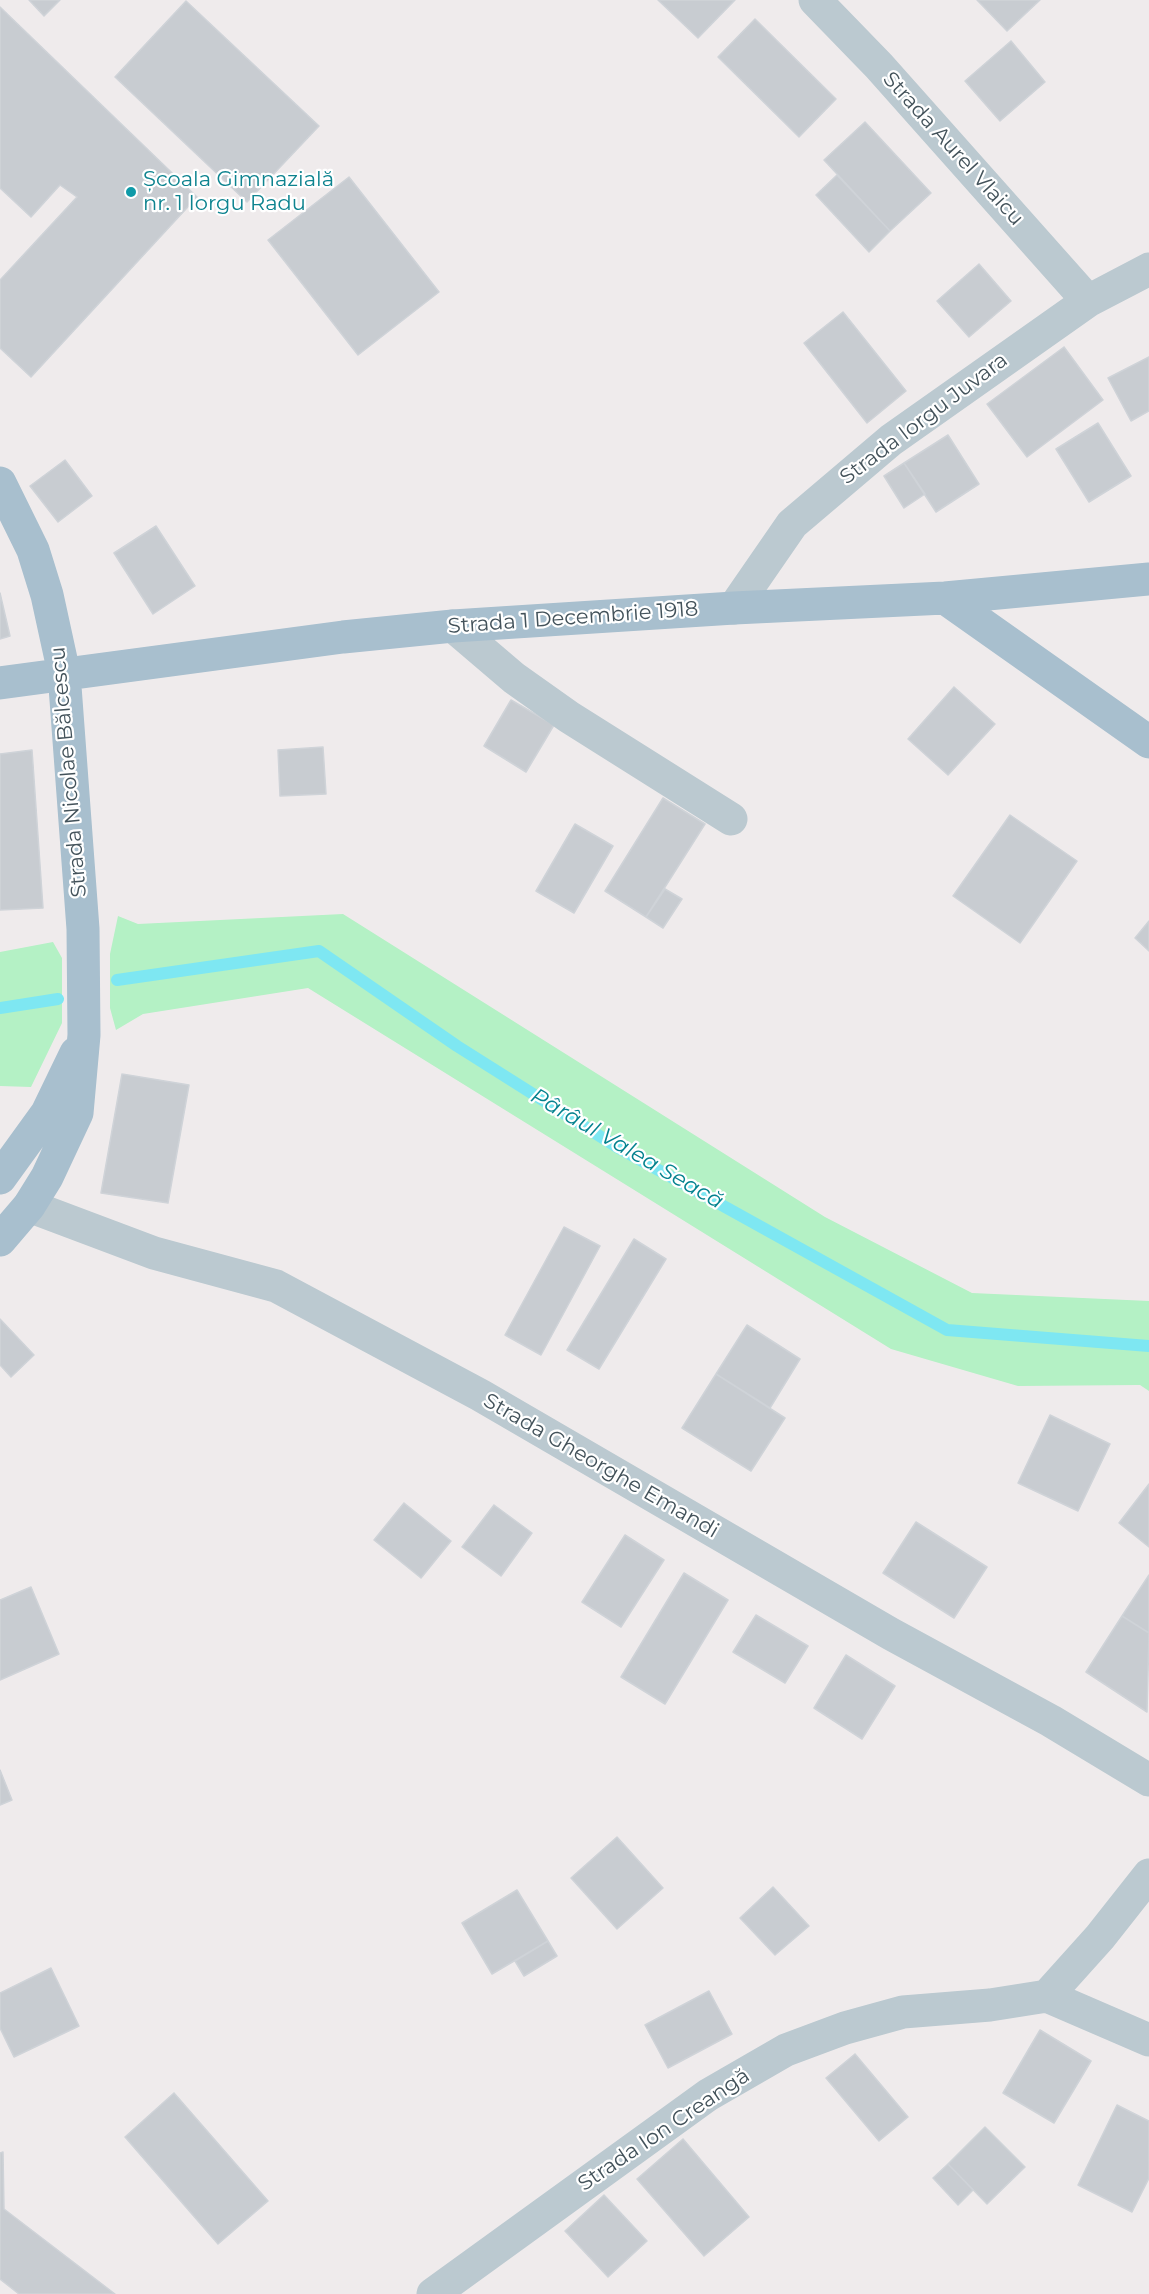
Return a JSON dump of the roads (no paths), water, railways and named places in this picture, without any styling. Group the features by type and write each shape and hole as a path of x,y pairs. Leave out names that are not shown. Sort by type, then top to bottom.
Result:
{"main road":[{"name":"Strada Nicolae Bălcescu","path":"0,483 33,550 47,595 64,673 83,928 84,1035 77,1113 64,1146 29,1206 0,1240"},
{"name":"Strada 1 Decembrie 1918","path":"0,683 343,637 453,626 734,608 945,598 1149,579"},
{"path":"945,598 1149,742"},
{"path":"0,1178 47,1113 84,1035"}],"street":[{"name":"Strada Aurel Vlaicu","path":"815,0 879,66 1088,301"},
{"name":"Strada Iorgu Juvara","path":"734,608 792,524 891,440 1088,301 1149,269"},
{"path":"453,626 514,678 569,717 731,819"},
{"name":"Strada Gheorghe Emandi","path":"29,1206 154,1253 276,1286 480,1395 881,1628 1051,1721 1149,1780"},
{"path":"1149,1875 1100,1937 1047,1996 1149,2040"},
{"name":"Strada Ion Creangă","path":"433,2294 698,2102 786,2050 845,2028 903,2012 990,2005 1047,1996"}],"waterway":[{"name":"Pârâul Valea Seacă","path":"117,980 319,951 457,1046 617,1147 947,1330 1149,1346"},
{"name":"Pârâul Valea Seacă","path":"0,1008 58,999"}],"place":[{"name":"Școala Gimnazială nr. 1 Iorgu Radu","path":"131,192"}]}
